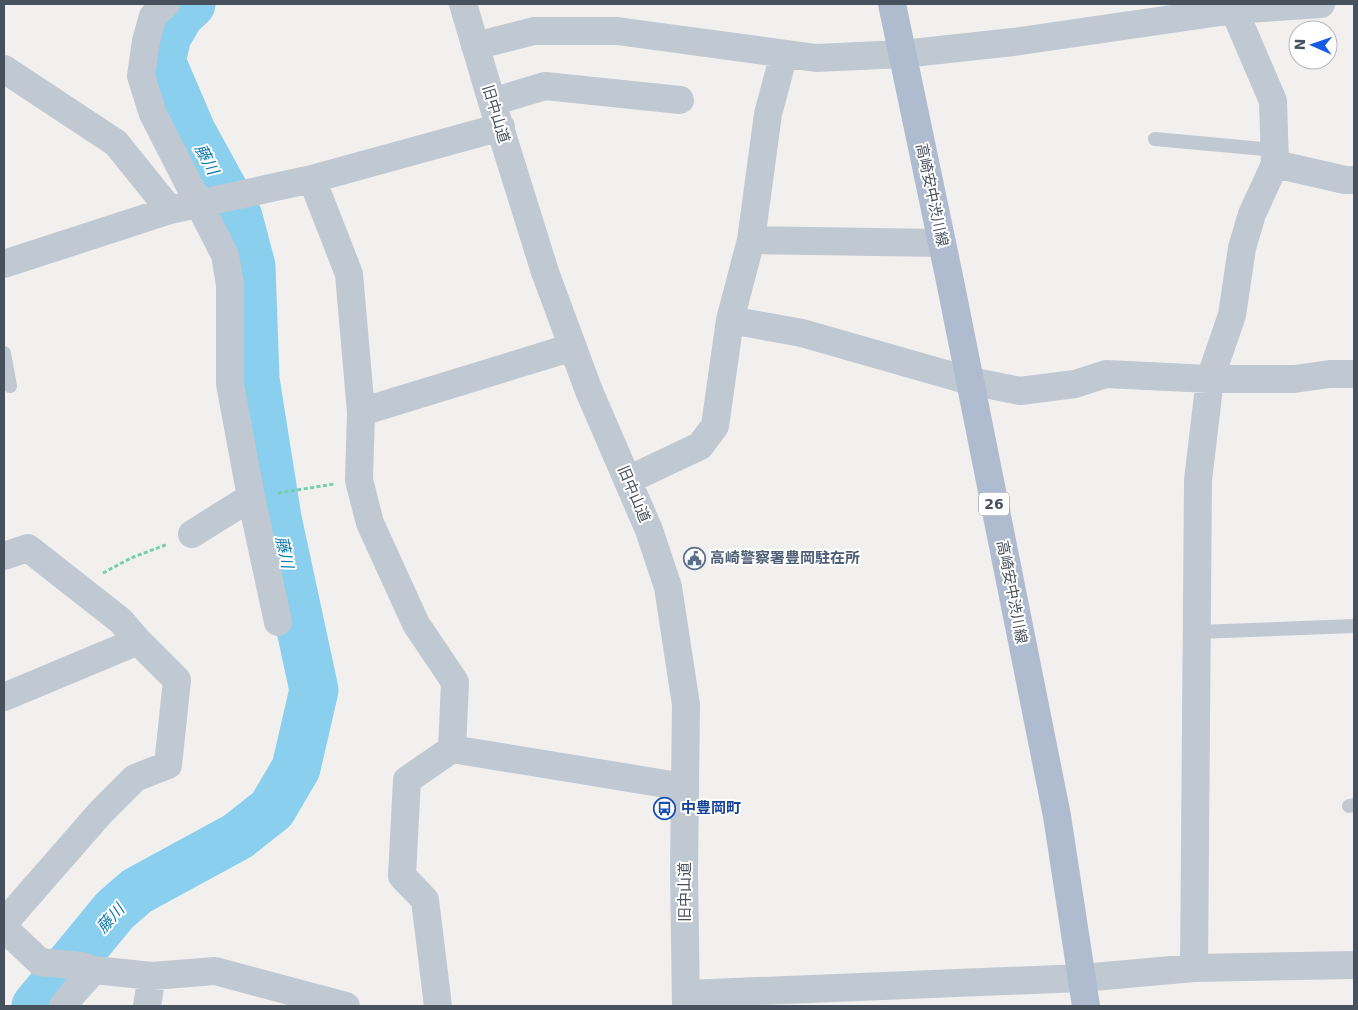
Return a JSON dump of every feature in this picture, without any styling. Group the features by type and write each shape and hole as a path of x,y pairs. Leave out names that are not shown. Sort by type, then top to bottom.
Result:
{"main road":[{"name":"高崎安中渋川線","path":"892,4 1057,816 1086,1006"}],"street":[{"path":"166,4 153,16 146,41 140,76 153,114 207,201 225,255 230,285 230,384 251,497 278,622"},
{"name":"旧中山道","path":"463,4 545,272 589,391 650,530 668,586 686,705 684,787 686,1000"},
{"path":"475,46 534,32 617,31 816,58 903,54 1012,42 1234,7 1322,4"},
{"path":"1194,968 1198,480 1210,379 1232,315 1242,248 1252,214 1275,157 1273,102 1234,7"},
{"path":"628,480 700,446 715,426 730,320 751,240 768,114 784,54"},
{"path":"4,69 116,143 170,210"},
{"path":"492,102 545,86 680,100"},
{"path":"4,264 170,210 312,178 501,128"},
{"path":"1275,157 1345,180 1354,180"},
{"path":"312,178 349,274 360,412 359,480 370,523 416,624 455,682 452,749"},
{"path":"751,240 942,243"},
{"path":"730,320 802,333 970,381 1020,391 1075,384 1106,374 1210,379 1294,379 1330,374 1354,374"},
{"path":"360,412 573,347"},
{"path":"192,534 251,497"},
{"path":"4,556 28,548 121,621 177,680 168,765 135,778 101,812 4,923"},
{"path":"4,697 138,641"},
{"path":"438,1006 426,900 402,876 407,780 452,749 684,787"},
{"path":"4,928 40,962 152,976 215,971 274,997 346,1006"},
{"path":"686,1000 1082,978 1194,968 1354,965"},
{"path":"63,1006 88,968"},
{"path":"147,1006 152,976"}],"lane":[{"path":"1155,139 1275,157"},
{"path":"4,353 10,386"},
{"path":"1197,632 1354,626"}],"path":[{"path":"288,491 359,480"},
{"path":"95,577 131,558 192,534"}],"waterway":[{"name":"藤川","path":"36,1006 115,910 137,891 238,836 272,809 296,768 314,690 277,518 255,379 251,266 238,217 191,131 161,61 167,36 180,14 191,4"}],"place":[{"name":"高崎警察署豊岡駐在所","path":"694,558"},
{"name":"中豊岡町","path":"665,808"}]}
